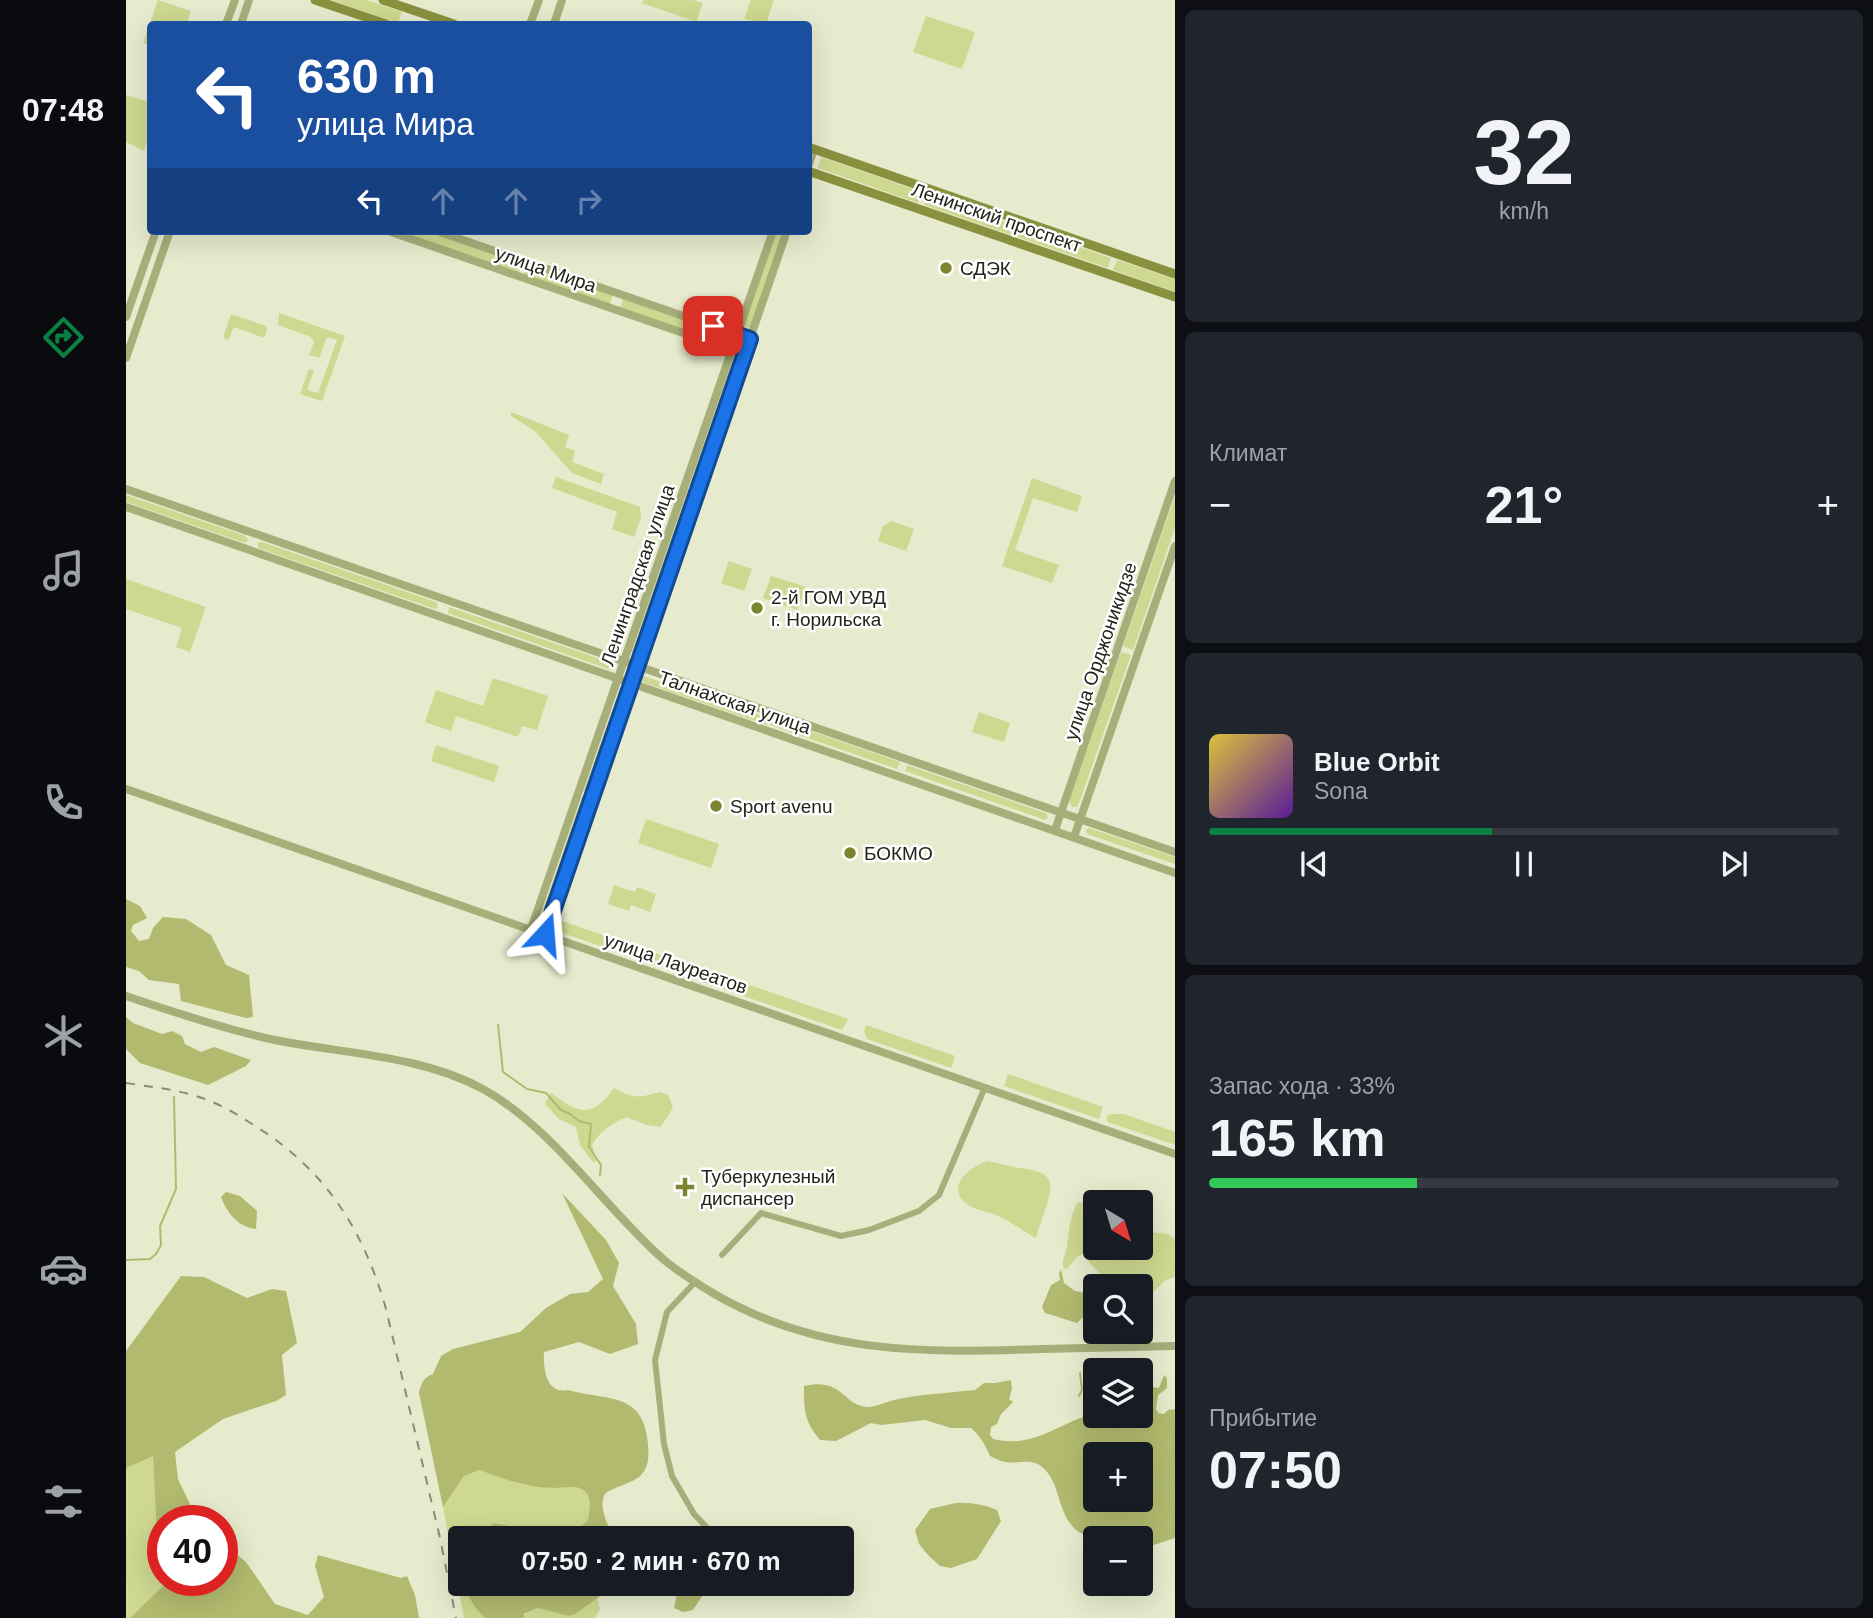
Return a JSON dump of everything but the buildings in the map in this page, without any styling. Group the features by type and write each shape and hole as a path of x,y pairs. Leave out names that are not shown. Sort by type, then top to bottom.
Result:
{"main road":[{"path":"315,0 377,21"},
{"path":"383,0 445,21"},
{"name":"Ленинский проспект","path":"812,148 1175,274"},
{"name":"Ленинский проспект","path":"812,170 1175,297"}],"street":[{"path":"227,21 235,0"},
{"path":"242,21 249,0"},
{"path":"531,21 539,0"},
{"path":"555,21 562,0"},
{"path":"137,327 126,320 128,306 155,235"},
{"path":"126,358 169,235"},
{"name":"улица Мира","path":"400,235 744,354"},
{"name":"улица Мира","path":"449,235 750,339"},
{"name":"Ленинградская улица","path":"531,929 772,235"},
{"name":"Ленинградская улица","path":"545,934 785,235"},
{"name":"улица Мира","path":"614,309 619,294"},
{"path":"128,306 142,311"},
{"name":"улица Орджоникидзе","path":"1055,830 1175,481"},
{"name":"Талнахская улица","path":"126,489 1175,852"},
{"name":"Талнахская улица","path":"126,507 1175,873"},
{"name":"улица Орджоникидзе","path":"1074,838 1175,546"},
{"name":"улица Лауреатов","path":"126,789 1175,1154"},
{"path":"126,996 193,1019 271,1039 408,1062 481,1088 537,1128 666,1262 695,1282 759,1317 795,1330 829,1340 886,1349 947,1351 1172,1345"},
{"path":"722,1255 761,1213 841,1236 869,1230 919,1211 939,1195 985,1087"},
{"path":"695,1282 667,1312 655,1360 664,1444 672,1476 694,1514 705,1526"}],"shaded area":[{"path":"158,0 191,11 188,21 151,21"},
{"path":"330,0 367,0 402,12 399,21"},
{"path":"644,0 693,0 703,3 696,21 693,21 642,3"},
{"path":"751,0 774,0 767,21 744,19"},
{"path":"926,16 975,32 962,69 913,52"},
{"path":"126,95 147,101 147,142 144,151 126,142"},
{"path":"821,157 922,192 918,203 818,168"},
{"path":"927,194 1111,258 1108,268 924,205"},
{"path":"411,235 439,235 522,264 519,273"},
{"path":"775,235 783,235 751,326 748,328 744,325"},
{"path":"1117,260 1175,279 1175,292 1113,270"},
{"path":"527,265 613,295 610,304 524,274"},
{"path":"623,299 726,334 728,340 723,343 620,308"},
{"path":"279,313 345,336 322,401 300,394 309,369 314,371 307,390 318,393 337,340 327,337 319,358 309,355 314,342 311,337 278,325"},
{"path":"231,314 266,326 264,338 234,327 228,341 223,337"},
{"path":"737,356 739,359 696,486 689,484 732,359"},
{"path":"511,412 569,435 565,447 575,451 572,462 604,474 601,484 572,473 535,431 511,416"},
{"path":"556,477 640,507 641,517 634,537 612,529 617,512 552,488"},
{"path":"1032,478 1082,496 1077,512 1033,498 1015,550 1059,565 1052,583 1002,566"},
{"path":"687,488 694,490 638,653 633,655 631,652"},
{"path":"126,495 246,536 248,541 245,543 126,502"},
{"path":"1175,496 1175,528 1133,650 1123,646"},
{"path":"891,521 914,529 906,551 878,541 883,526"},
{"path":"258,542 436,602 438,607 435,609 258,548"},
{"path":"729,561 752,569 744,591 721,583"},
{"path":"771,576 806,587 797,610 763,598"},
{"path":"126,579 206,607 190,652 176,647 182,628 126,609"},
{"path":"449,607 612,663 614,668 611,670 448,613"},
{"path":"1121,652 1131,655 1079,803 1077,807 1072,807 1069,801"},
{"path":"643,676 769,718 767,725 642,682"},
{"path":"493,678 548,696 537,730 522,726 518,737 456,716 451,731 425,722 436,690 483,706"},
{"path":"620,689 625,691 590,794 583,792"},
{"path":"979,712 1010,723 1004,742 972,732"},
{"path":"773,718 900,762 897,769 770,725"},
{"path":"436,745 499,766 494,782 431,761"},
{"path":"907,765 1046,813 1048,818 1045,820 905,771"},
{"path":"582,796 588,799 549,913 543,910"},
{"path":"646,819 719,844 711,868 638,843"},
{"path":"1089,828 1175,857 1175,864 1087,834 1086,830"},
{"path":"614,885 635,892 637,887 656,894 650,912 631,905 629,911 608,904"},
{"path":"126,899 140,906 147,918 133,925 131,931 139,941 149,939 153,928 163,917 186,919 211,935 226,965 249,975 253,1017 246,1018 181,1001 179,984 149,980 139,971 126,967"},
{"path":"559,920 664,956 658,966 557,931"},
{"path":"703,969 848,1019 842,1030 703,982 700,977"},
{"path":"126,1017 133,1023 162,1034 172,1031 182,1036 185,1044 201,1052 214,1047 251,1060 246,1066 208,1085 140,1063 126,1049"},
{"path":"866,1025 955,1056 951,1068 867,1039 864,1031"},
{"path":"1008,1074 1103,1107 1099,1119 1004,1086"},
{"path":"614,1088 636,1096 660,1092 668,1095 673,1107 661,1127 627,1117 607,1128 592,1145 597,1161 593,1162 580,1145 576,1127 559,1119 545,1104 551,1093 577,1109 592,1109"},
{"path":"1110,1114 1124,1114 1175,1132 1175,1145 1108,1122 1106,1118"},
{"path":"987,1161 1038,1172 1048,1178 1049,1197 1036,1238 998,1216 967,1204 961,1198 958,1191 962,1178"},
{"path":"226,1192 240,1196 257,1211 256,1229 244,1225 230,1214 221,1197"},
{"path":"562,1193 606,1240 619,1263 613,1286 636,1324 638,1344 610,1354 579,1342 544,1352 547,1379 555,1388 621,1401 639,1415 645,1427 648,1457 644,1472 604,1496 603,1507 609,1526 581,1526 588,1520 590,1505 589,1498 580,1488 536,1486 479,1470 464,1476 443,1507 419,1393 423,1381 433,1374 441,1356 453,1349 520,1332 546,1308 570,1294 588,1292 603,1279"},
{"path":"1083,1202 1083,1254 1064,1269 1063,1261 1071,1220 1077,1203"},
{"path":"1153,1232 1168,1234 1175,1239 1175,1277 1166,1280 1153,1292 1153,1274 1100,1274 1088,1261 1153,1260"},
{"path":"1061,1269 1064,1283 1075,1291 1083,1292 1083,1317 1077,1323 1045,1313 1042,1307 1051,1285 1060,1280"},
{"path":"181,1276 204,1277 247,1298 272,1289 286,1291 297,1343 282,1355 286,1395 223,1419 175,1452 178,1479 190,1505 155,1505 153,1456 126,1468 126,1351"},
{"path":"1164,1375 1167,1378 1167,1388 1158,1395 1156,1409 1158,1413 1164,1414 1175,1409 1175,1538 1153,1545 1153,1526 1083,1526 1083,1534 1078,1531 1070,1524 1054,1483 1045,1470 1038,1464 1005,1462 990,1456 982,1440 971,1428 951,1428 925,1420 881,1425 871,1423 836,1441 820,1440 808,1421 804,1402 804,1386 817,1384 835,1388 853,1402 868,1407 914,1396 975,1390 984,1383 1011,1380 1009,1399 1013,1402 1001,1414 997,1424 991,1427 990,1435 993,1439 1018,1441 1040,1436 1083,1417 1083,1428 1153,1428 1153,1387 1159,1388"},
{"path":"153,1455 155,1505 147,1505 147,1596 153,1596 130,1618 126,1618 126,1468"},
{"path":"479,1470 531,1485 578,1488 588,1496 588,1520 581,1526 510,1526 493,1523 490,1526 448,1526 448,1533 443,1507 464,1476"},
{"path":"956,1503 972,1503 993,1508 997,1510 1001,1521 977,1559 951,1568 940,1566 928,1555 919,1544 915,1530 930,1509"},
{"path":"238,1555 246,1562 275,1604 308,1615 324,1597 315,1566 318,1555 401,1578 407,1576 415,1595 419,1618 130,1618 153,1596 238,1596"},
{"path":"460,1596 469,1596 485,1618 464,1618"},
{"path":"469,1596 600,1596 569,1616 538,1608 524,1614 524,1618 485,1618"},
{"path":"676,1596 702,1596 693,1610 683,1612 674,1608"},
{"path":"597,1597 600,1609 595,1618 524,1618 524,1615 538,1608 569,1616"}],"waterway":[{"path":"498,1025 503,1072 527,1089 546,1093 561,1110 579,1121 591,1124 589,1147 601,1165 600,1175"},
{"path":"126,1260 150,1259 161,1245 160,1226 176,1189 174,1097"},
{"path":"1079,1396 1082,1390 1080,1373"}],"railway":[{"path":"126,1083 199,1097 246,1120 300,1160 320,1181 352,1226 377,1280 386,1309 456,1618"}],"place":[{"name":"СДЭК","path":"946,268"},
{"name":"2-й ГОМ УВД г. Норильска","path":"757,608"},
{"name":"Sport avenu","path":"716,806"},
{"name":"БОКМО","path":"850,853"},
{"name":"Туберкулезный диспансер","path":"685,1187"}],"route":[{"path":"545,934 750,339 713,326"}]}
